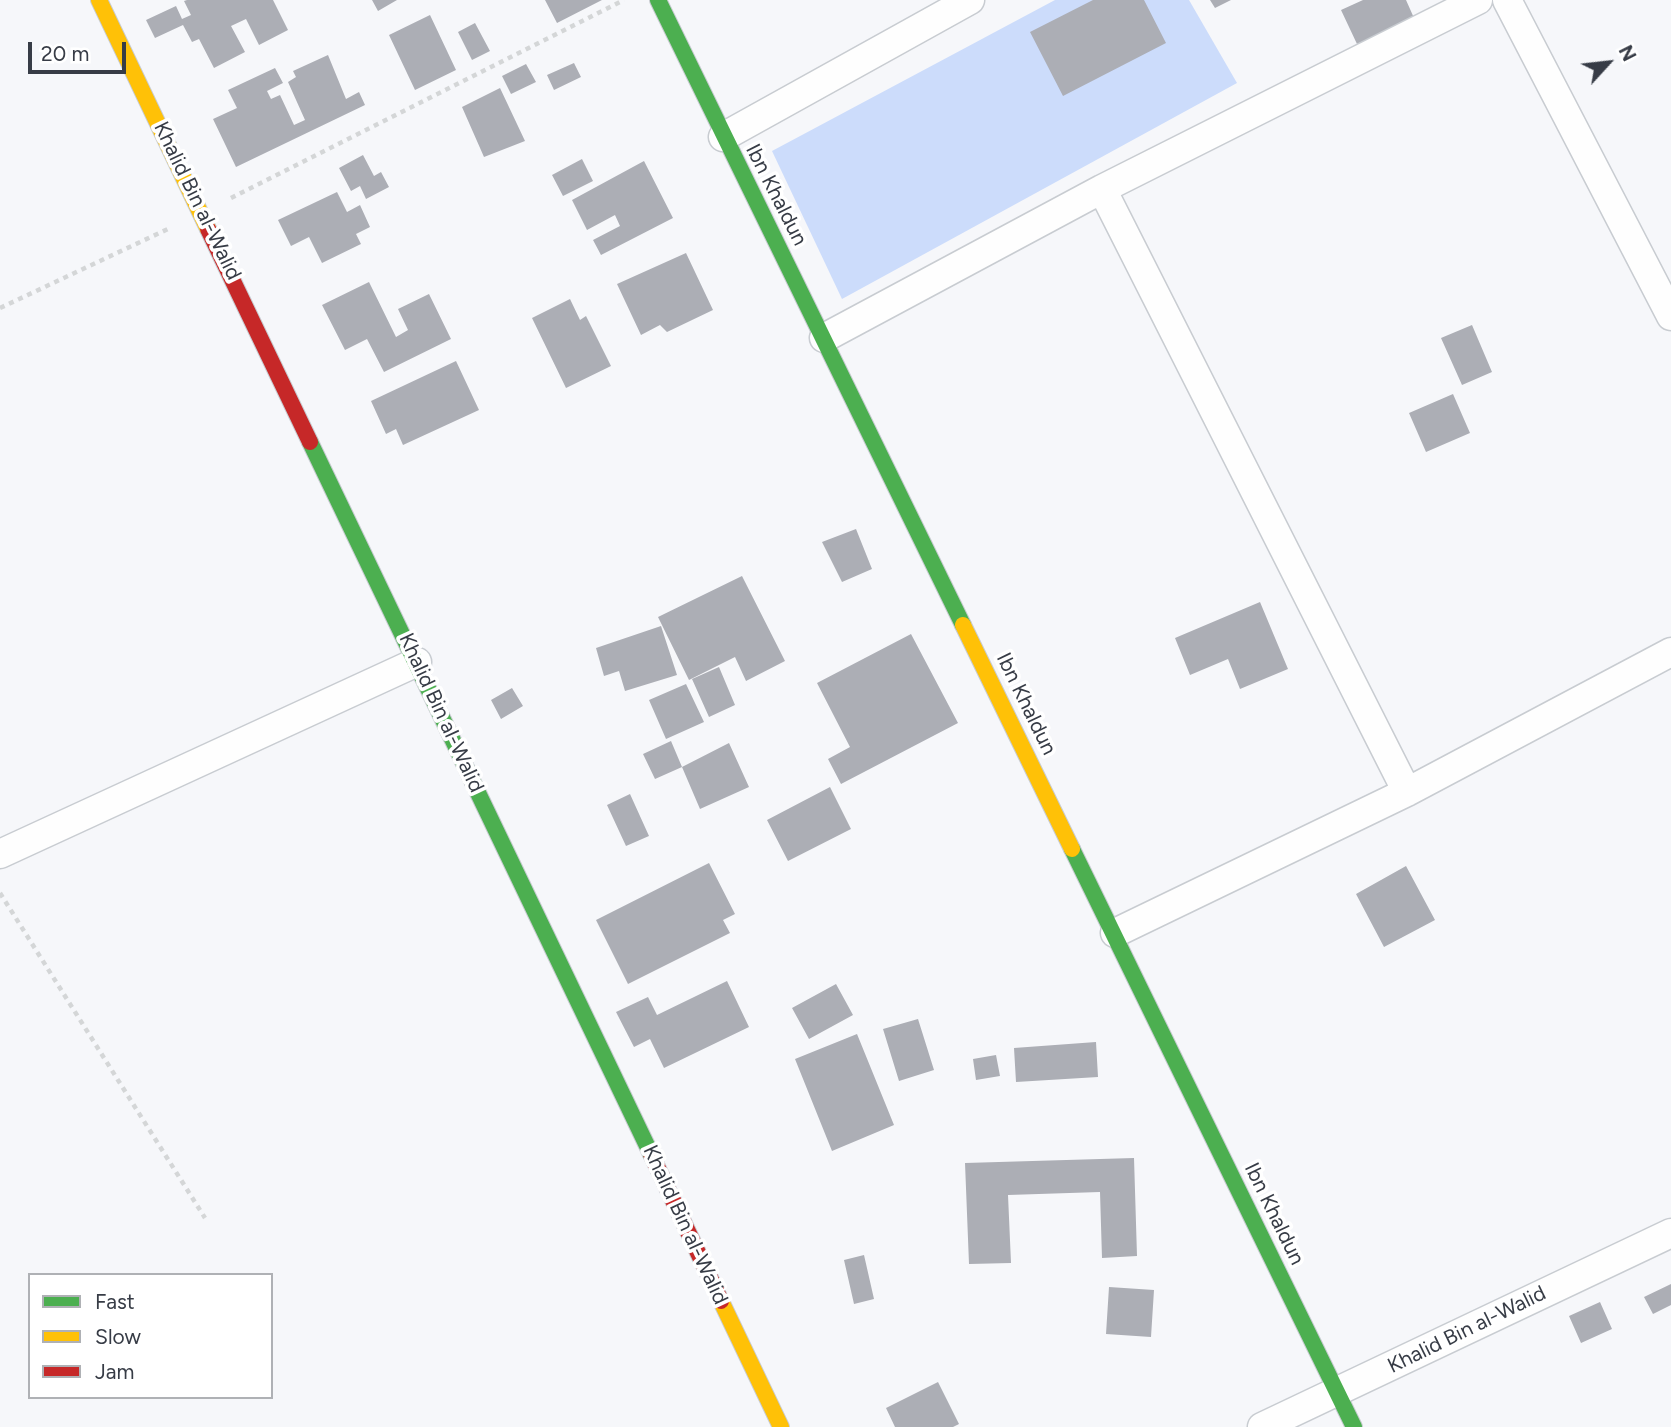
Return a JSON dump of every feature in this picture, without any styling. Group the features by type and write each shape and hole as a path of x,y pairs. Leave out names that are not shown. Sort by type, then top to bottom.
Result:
{"street":[{"name":"Khalid Bin al-Walid","path":"99,0 203,212 781,1427"},
{"name":"Ibn Khaldun","path":"658,0 1354,1427"},
{"path":"723,137 970,0"},
{"path":"824,338 1102,189 1478,0"},
{"path":"1507,0 1671,316"},
{"path":"1102,189 1407,792"},
{"path":"1115,933 1407,792 1671,652"},
{"path":"0,854 417,662"},
{"name":"Khalid Bin al-Walid","path":"1262,1427 1671,1233"}],"path":[{"path":"0,309 203,212 625,0"},
{"path":"0,893 205,1218"}],"shaded area":[{"path":"1055,0 1189,0 1237,83 842,299 772,151"}],"building":[{"path":"273,0 288,30 259,45 246,19 231,26 245,52 214,68 199,39 192,42 183,25 155,38 146,20 176,6 182,19 191,15 184,1"},
{"path":"372,0 397,0 378,11"},
{"path":"545,0 602,0 557,23"},
{"path":"1093,0 1144,0 1166,43 1063,96 1030,32"},
{"path":"1210,0 1231,0 1215,8"},
{"path":"1363,0 1406,0 1414,18 1357,44 1341,10"},
{"path":"430,15 456,70 415,90 389,35"},
{"path":"475,23 490,51 472,60 458,32"},
{"path":"328,55 346,99 359,92 365,105 236,167 213,119 237,108 228,90 275,68 283,83 267,91 271,99 280,95 294,125 305,120 288,82 296,77 293,71"},
{"path":"574,63 581,77 554,90 547,75"},
{"path":"526,64 536,82 511,94 502,76"},
{"path":"500,88 525,141 484,157 462,107"},
{"path":"363,155 374,176 381,172 389,187 366,199 360,186 351,191 339,168"},
{"path":"582,159 593,181 563,196 552,175"},
{"path":"644,161 673,218 601,255 593,240 620,226 615,215 587,230 572,200"},
{"path":"337,192 347,212 360,205 370,227 356,234 361,244 322,263 309,237 291,246 278,220"},
{"path":"686,253 713,310 667,332 660,325 641,335 617,284"},
{"path":"369,282 396,337 408,330 398,309 429,294 451,339 384,372 367,339 345,350 322,305"},
{"path":"570,299 580,320 586,316 611,366 566,388 532,318"},
{"path":"1472,325 1492,372 1462,385 1441,338"},
{"path":"456,361 479,410 403,445 396,429 386,434 371,401"},
{"path":"1453,394 1470,433 1426,452 1409,413"},
{"path":"856,529 872,569 842,582 822,542"},
{"path":"742,576 785,661 746,681 735,657 689,680 658,617"},
{"path":"1260,602 1288,669 1240,689 1228,659 1190,675 1175,638"},
{"path":"661,626 677,675 625,691 619,671 604,676 596,648"},
{"path":"911,634 958,723 841,784 828,759 850,747 817,683"},
{"path":"719,667 735,705 709,717 692,679"},
{"path":"686,684 704,722 666,739 649,700"},
{"path":"512,688 523,706 501,719 491,700"},
{"path":"671,741 682,767 655,779 643,754"},
{"path":"729,743 749,787 700,809 682,767"},
{"path":"830,787 851,829 788,861 767,820"},
{"path":"630,794 649,836 626,846 607,805"},
{"path":"709,863 735,914 723,920 730,933 628,984 596,920"},
{"path":"1406,866 1435,920 1384,947 1356,894"},
{"path":"727,981 749,1027 664,1068 650,1039 634,1047 616,1012 648,997 657,1015"},
{"path":"836,984 853,1015 809,1039 792,1008"},
{"path":"918,1019 934,1070 899,1081 883,1029"},
{"path":"857,1034 894,1125 832,1151 795,1059"},
{"path":"1096,1042 1098,1077 1016,1082 1014,1048"},
{"path":"996,1055 1000,1076 976,1080 973,1059"},
{"path":"1134,1158 1137,1256 1102,1258 1100,1192 1008,1195 1011,1263 969,1264 965,1163"},
{"path":"864,1255 874,1299 854,1304 844,1260"},
{"path":"1671,1284 1671,1305 1653,1314 1644,1297"},
{"path":"1109,1287 1154,1290 1151,1337 1106,1334"},
{"path":"1600,1302 1612,1329 1581,1343 1569,1316"},
{"path":"938,1382 959,1424 953,1427 895,1427 886,1408"}],"traffic: fast":[{"path":"658,0 963,625"},
{"path":"310,442 651,1154"},
{"path":"1072,849 1354,1427"}],"traffic: slow":[{"path":"99,0 208,229"},
{"path":"963,625 1072,849"},
{"path":"721,1301 781,1427"}],"traffic: jam":[{"path":"208,229 310,442"},
{"path":"651,1154 721,1301"}]}
